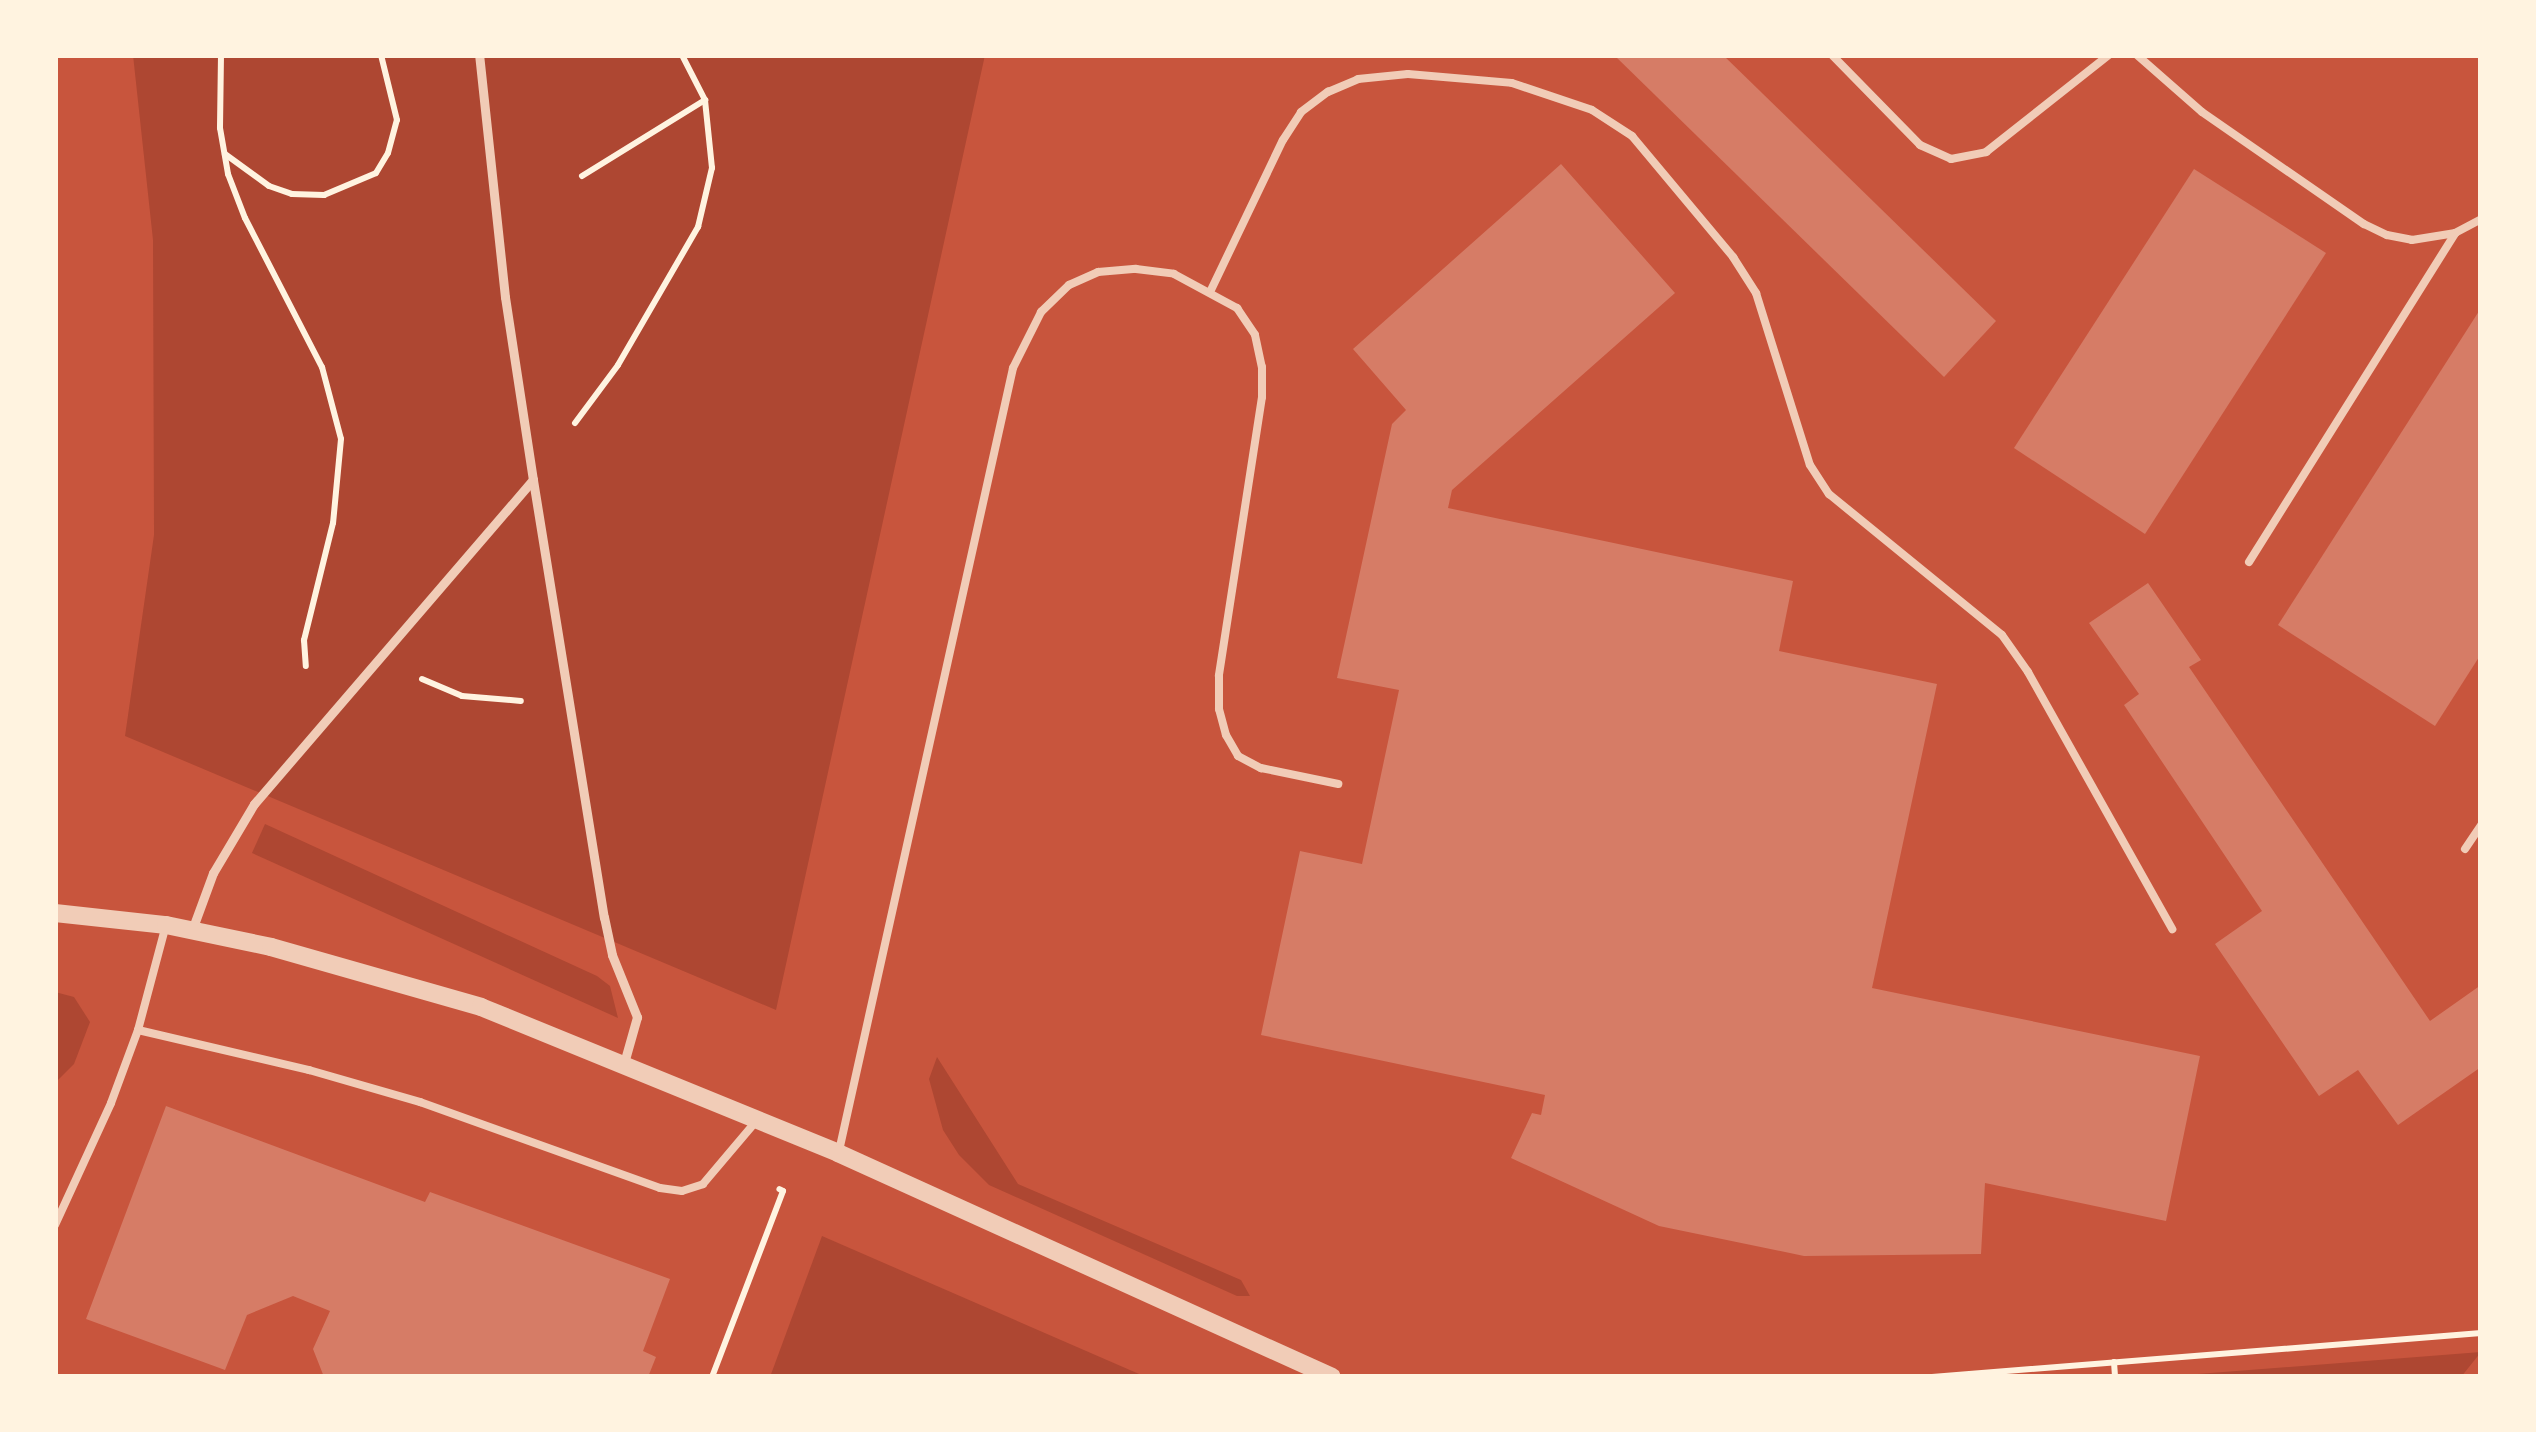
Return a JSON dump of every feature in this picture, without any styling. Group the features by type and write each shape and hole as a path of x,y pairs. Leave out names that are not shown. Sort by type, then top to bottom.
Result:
{"street":[{"path":"479,55 505,297 568,704 612,955 636,1018 624,1063"},
{"path":"192,930 213,873 240,827 375,658 533,480"},
{"path":"55,912 192,930 414,984 624,1063 838,1153 1332,1377"}],"lane":[{"path":"1832,55 1920,145 1951,160 1986,152 2110,55"},
{"path":"2137,55 2202,112 2364,224 2387,235 2412,240 2455,233 2481,219"},
{"path":"1211,290 1283,140 1301,112 1328,92 1358,79 1408,74 1512,83 1592,110 1632,136 1733,257 1756,293 1810,466 1829,494 2002,636 2028,672 2172,930"},
{"path":"2249,562 2455,233"},
{"path":"838,1153 1014,368 1023,342 1041,312 1069,285 1098,272 1136,269 1174,274 1211,290 1238,308 1255,335 1262,367 1219,676 1219,709 1226,735 1238,756 1261,768 1338,784"},
{"path":"2465,849 2481,826"},
{"path":"55,1224 111,1103 138,1030 166,925"},
{"path":"138,1030 309,1070 420,1102 660,1188 682,1191 702,1184 758,1119"}],"path":[{"path":"221,55 220,128 224,154 245,218 322,367 341,440 333,523 304,640 310,738"},
{"path":"224,154 269,186 292,194 324,195 376,173 388,154 396,120 380,55"},
{"path":"533,480 618,365 698,227 712,168 705,100 682,55"},
{"path":"582,176 705,100"},
{"path":"375,658 462,696 568,704"},
{"path":"712,1377 761,1248"},
{"path":"1932,1377 2481,1333"},
{"path":"2114,1362 2115,1377"}],"shaded area":[{"path":"133,55 985,55 776,1010 125,736 154,535 153,240"},
{"path":"265,824 597,976 610,986 618,1018 252,853"},
{"path":"55,992 74,997 90,1022 74,1064 55,1083"},
{"path":"937,1057 1018,1184 1241,1280 1250,1296 1237,1296 989,1185 959,1155 943,1130 929,1079"},
{"path":"822,1236 1146,1377 770,1377"},
{"path":"2481,1352 2461,1377 2165,1377 2172,1376"}],"building":[{"path":"1614,55 1723,55 1996,321 1944,377"},
{"path":"1561,164 1675,293 1452,490 1448,508 1793,581 1779,651 1937,684 1872,988 2200,1056 2166,1221 1985,1183 1981,1254 1804,1256 1659,1226 1511,1158 1532,1113 1541,1115 1545,1095 1261,1035 1300,851 1362,864 1399,690 1337,678 1392,424 1406,410 1353,349"},
{"path":"2194,169 2326,253 2145,534 2014,448"},
{"path":"2481,308 2481,654 2435,726 2278,625"},
{"path":"2148,583 2201,660 2189,667 2430,1021 2481,985 2481,1067 2398,1125 2358,1070 2319,1096 2215,944 2262,911 2124,705 2139,694 2089,623"},
{"path":"166,1106 425,1202 430,1192 670,1279 643,1351 656,1357 648,1377 324,1377 313,1349 330,1311 293,1296 247,1315 225,1370 86,1319"}]}
